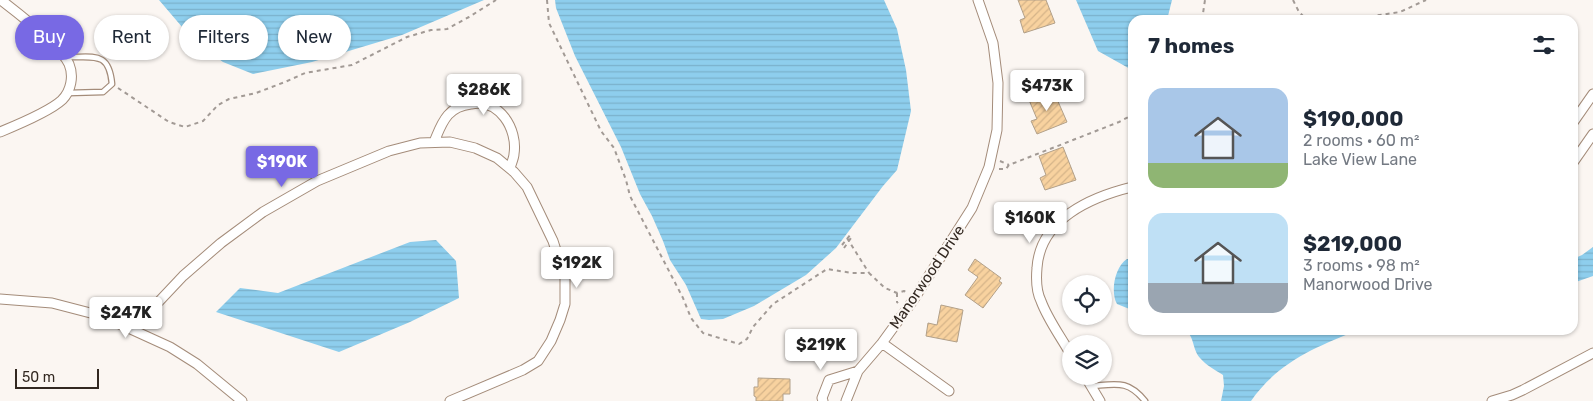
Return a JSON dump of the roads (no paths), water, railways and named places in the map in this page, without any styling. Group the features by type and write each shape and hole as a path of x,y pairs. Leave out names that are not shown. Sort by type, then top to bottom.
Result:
{"street":[{"path":"1,0 20,15"},
{"name":"Manorwood Drive","path":"846,401 858,371 882,343 914,298 972,208 989,167 997,130 998,83 993,43 978,0"},
{"path":"0,132 46,110 67,94 72,78 67,60"},
{"path":"1578,115 1593,94"},
{"path":"434,142 440,126 449,113 461,106 479,102 495,107 509,122 511,130 514,153 510,168"},
{"path":"1578,155 1593,134"},
{"path":"133,329 183,276 221,243 263,212 317,181 389,152 420,143 450,142 475,148 497,158 510,168 527,187 552,241 565,278 565,304 560,320 551,341 538,361 523,370 450,401"},
{"path":"1062,340 1046,314 1040,300 1036,276 1040,252 1045,240 1053,227 1072,211 1128,188"},
{"path":"0,299 52,303 102,316 133,329 170,347 197,364 242,401"},
{"path":"882,343 949,391"},
{"path":"1492,401 1523,390 1593,353"},
{"path":"823,401 822,398 829,380 858,371"},
{"path":"1091,386 1100,401"}],"lane":[{"path":"67,94 103,92 112,84 110,70 106,62 97,58 84,58"},
{"path":"1091,386 1116,384 1130,387 1145,401"}],"water":[{"path":"159,0 484,0 402,35 351,50 351,15 278,15 278,60 319,60 253,74 220,60 268,60 268,15 179,15 179,23"},
{"path":"555,0 884,0 897,29 906,70 911,111 897,170 836,248 806,275 754,306 723,319 701,319 686,285 670,260 621,147 575,56 556,8"},
{"path":"1076,0 1172,0 1168,15 1128,15 1128,68 1098,51"},
{"path":"436,240 456,261 459,298 410,322 339,352 216,312 240,288 278,293 410,242"},
{"path":"1593,247 1593,276 1578,281 1578,257"},
{"path":"1128,259 1128,308 1117,304 1114,293 1117,273 1123,262"},
{"path":"1346,335 1299,357 1286,366 1262,387 1251,401 1221,401 1224,386 1223,375 1200,358 1190,336"}]}
